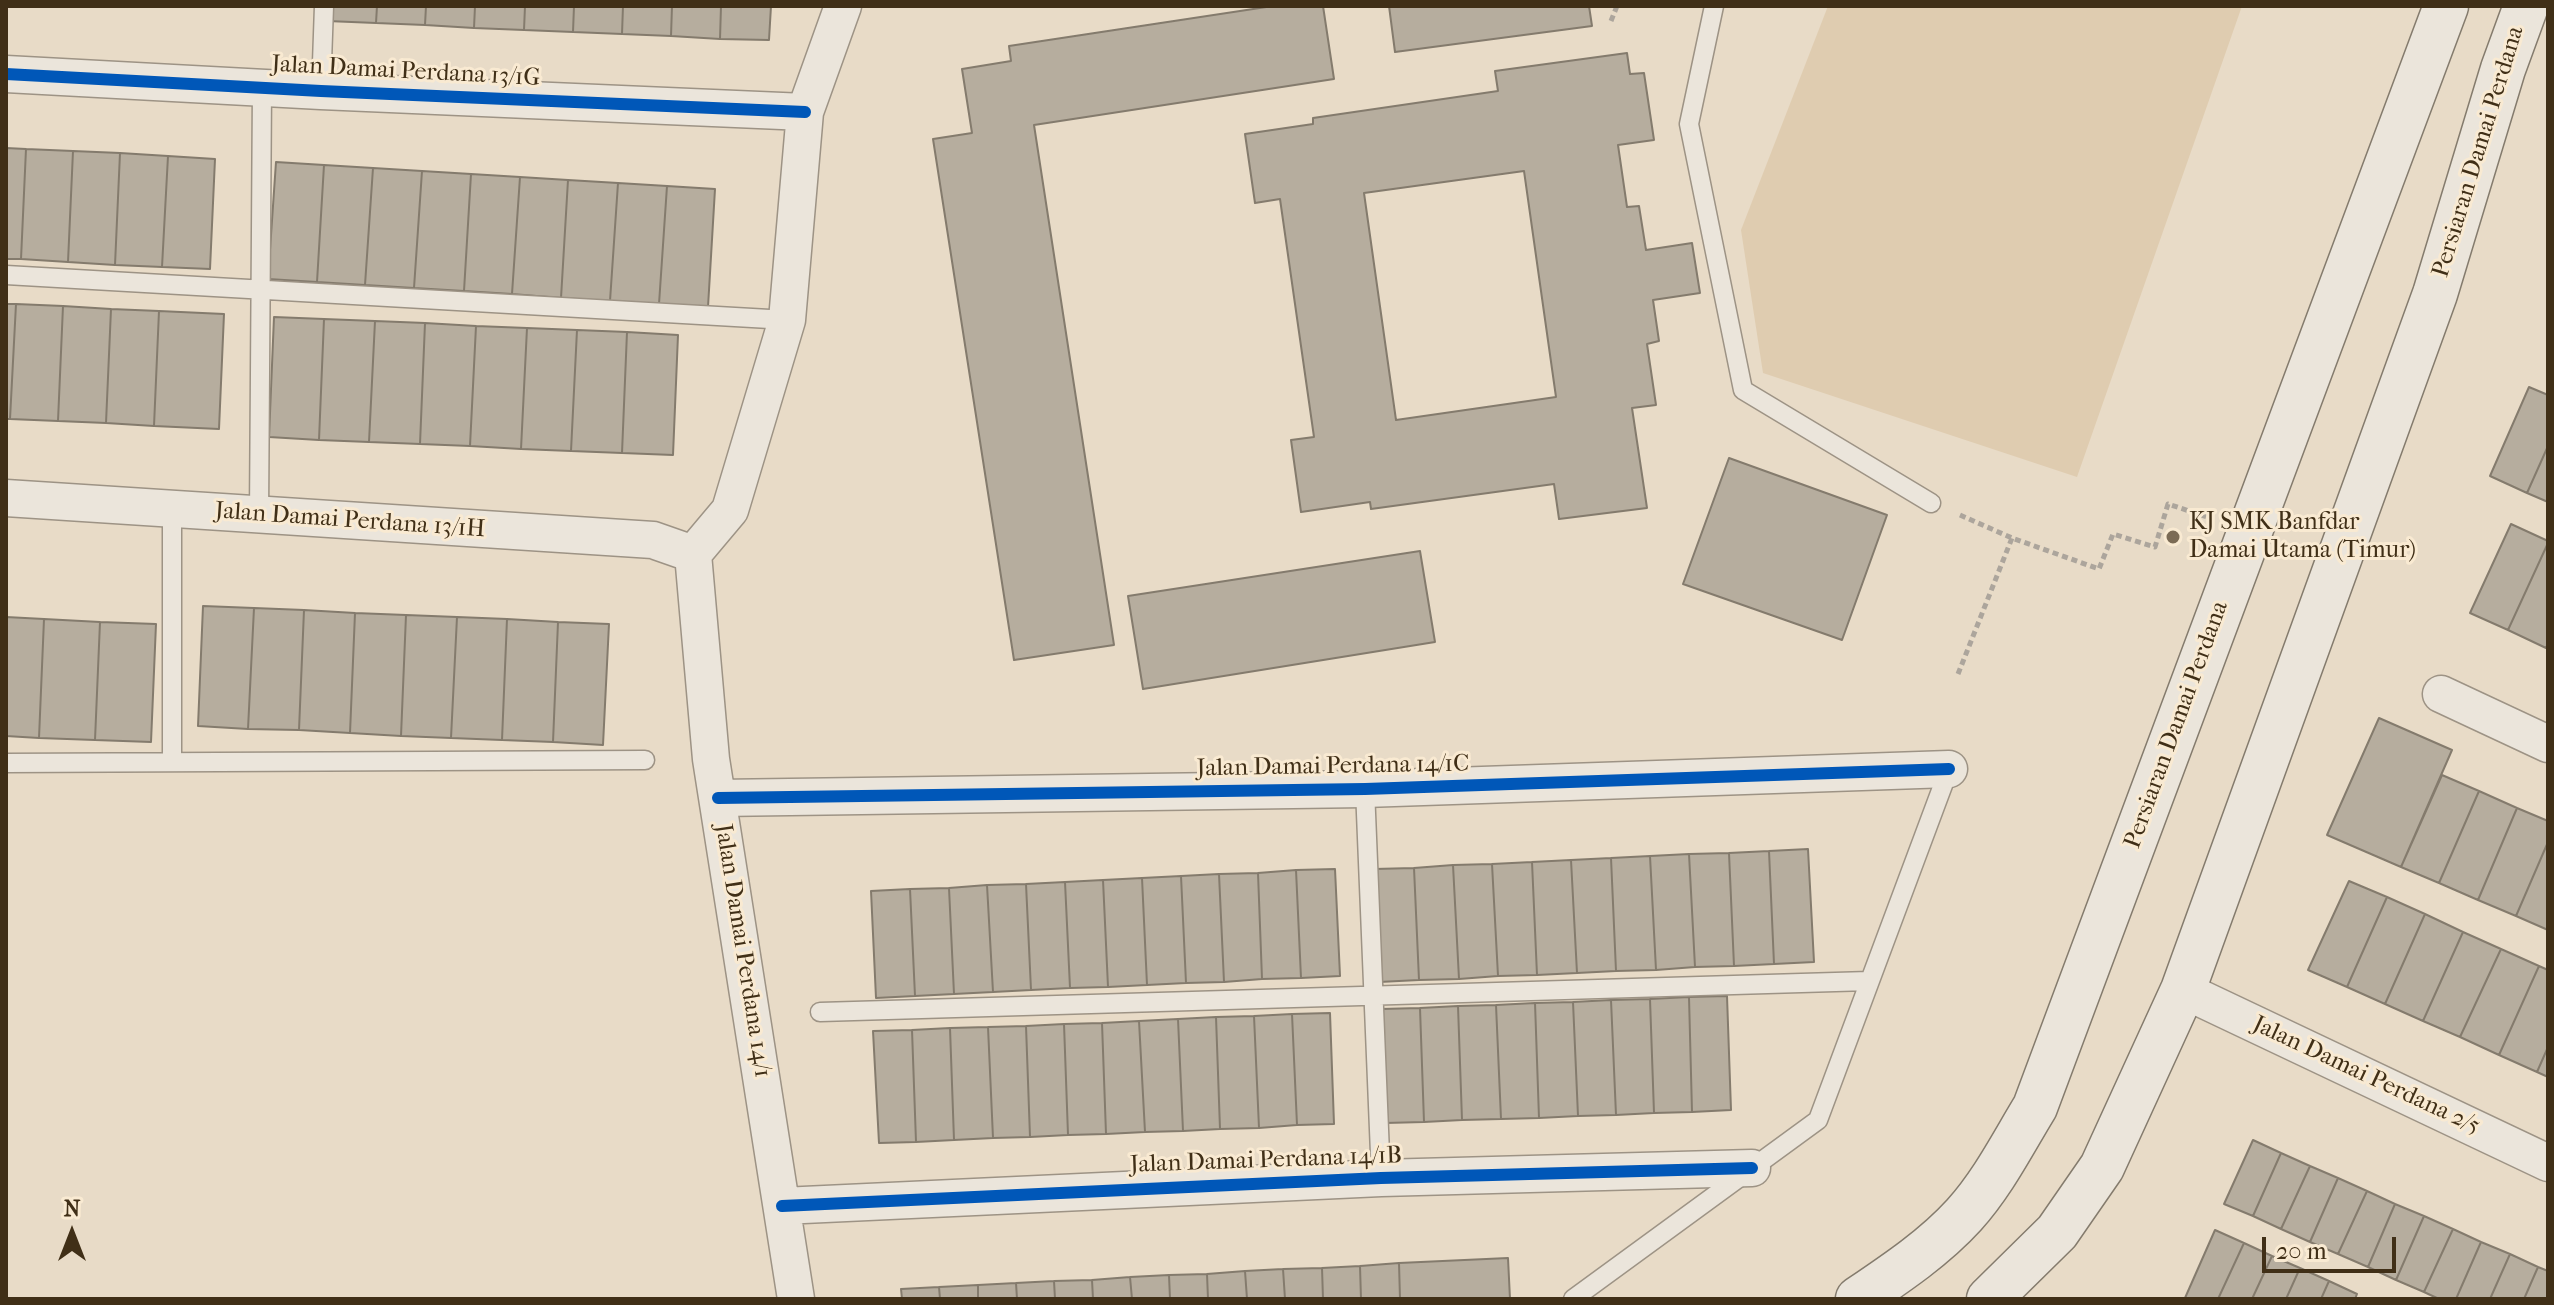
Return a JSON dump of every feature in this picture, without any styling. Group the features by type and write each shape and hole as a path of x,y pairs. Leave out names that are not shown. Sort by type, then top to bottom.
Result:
{"main road":[{"name":"Persiaran Damai Perdana","path":"1858,1299 1923,1252 1964,1215 1987,1185 2035,1107 2446,6"},
{"name":"Persiaran Damai Perdana","path":"1989,1299 2057,1232 2102,1167 2183,990 2435,294 2503,69 2526,6"}],"street":[{"path":"693,554 730,510 787,320 805,112 843,6"},
{"name":"Jalan Damai Perdana 13/1G","path":"6,74 805,112"},
{"name":"Jalan Damai Perdana 13/1H","path":"6,498 653,540 693,554"},
{"name":"Jalan Damai Perdana 14/1","path":"693,554 711,759 796,1299"},
{"path":"2441,694 2548,744"},
{"name":"Jalan Damai Perdana 14/1C","path":"718,798 1365,789 1949,769"},
{"name":"Jalan Damai Perdana 2/5","path":"2183,990 2548,1163"},
{"name":"Jalan Damai Perdana 14/1B","path":"782,1206 1381,1178 1752,1168"}],"lane":[{"path":"321,91 324,6"},
{"path":"1714,6 1689,124 1743,390 1931,503"},
{"path":"259,515 262,88"},
{"path":"6,275 787,320"},
{"path":"172,509 172,762"},
{"path":"6,763 645,760"},
{"path":"1573,1299 1818,1120 1949,769"},
{"path":"1365,789 1381,1178"},
{"path":"820,1012 1869,981"}],"path":[{"path":"1611,21 1617,6"},
{"path":"1931,503 2012,538 2099,569 2113,534 2155,547 2168,504"},
{"path":"1958,674 2012,538"}],"shaded area":[{"path":"1828,6 2242,6 2077,477 1763,373 1741,230"}],"building":[{"path":"328,6 377,6 376,23 327,21"},
{"path":"377,6 426,6 425,25 376,23"},
{"path":"426,6 475,6 474,28 425,25"},
{"path":"475,6 525,6 524,30 474,28"},
{"path":"525,6 574,6 573,32 524,30"},
{"path":"574,6 623,6 622,34 573,32"},
{"path":"623,6 672,6 671,36 622,34"},
{"path":"672,6 721,6 720,39 671,36"},
{"path":"721,6 771,6 769,40 720,39"},
{"path":"1273,6 1323,6 1334,79 1034,125 1114,645 1014,660 933,139 972,133 962,69 1011,61 1009,46"},
{"path":"1389,6 1589,6 1592,26 1395,52"},
{"path":"1627,53 1630,74 1644,73 1654,140 1618,145 1627,207 1639,206 1646,250 1692,243 1700,293 1653,300 1659,341 1647,344 1656,405 1632,408 1647,508 1559,519 1554,484 1371,509 1370,502 1301,512 1291,440 1314,437 1280,199 1255,203 1245,134 1313,124 1313,118 1498,91 1495,71","holes":["1524,171 1556,397 1396,420 1364,193"]},
{"path":"6,148 26,149 21,259 6,259"},
{"path":"26,149 73,151 68,262 21,259"},
{"path":"73,151 120,153 115,265 68,262"},
{"path":"120,153 168,156 162,267 115,265"},
{"path":"168,156 215,159 210,269 162,267"},
{"path":"276,162 324,165 317,282 268,279"},
{"path":"324,165 373,168 365,285 317,282"},
{"path":"373,168 422,171 414,288 365,285"},
{"path":"422,171 471,174 464,291 414,288"},
{"path":"471,174 520,177 512,294 464,291"},
{"path":"520,177 568,180 561,298 512,294"},
{"path":"568,180 618,183 610,301 561,298"},
{"path":"618,183 667,186 659,304 610,301"},
{"path":"667,186 715,189 708,307 659,304"},
{"path":"6,304 16,304 10,419 6,419"},
{"path":"16,304 63,306 58,421 10,419"},
{"path":"63,306 111,309 106,423 58,421"},
{"path":"111,309 159,311 154,426 106,423"},
{"path":"159,311 224,314 219,429 154,426"},
{"path":"274,317 324,319 319,440 269,437"},
{"path":"324,319 375,321 369,442 319,440"},
{"path":"375,321 425,323 420,444 369,442"},
{"path":"425,323 476,326 470,446 420,444"},
{"path":"476,326 527,328 521,449 470,446"},
{"path":"527,328 577,330 571,451 521,449"},
{"path":"577,330 627,332 622,453 571,451"},
{"path":"627,332 678,335 673,455 622,453"},
{"path":"2529,387 2548,395 2548,446 2527,493 2490,476"},
{"path":"2548,446 2548,502 2527,493"},
{"path":"1729,458 1887,515 1842,640 1683,584"},
{"path":"2511,524 2548,543 2508,630 2470,613"},
{"path":"2548,543 2548,643 2546,648 2508,630"},
{"path":"1420,551 1435,642 1143,689 1128,596"},
{"path":"203,606 254,608 248,729 198,726"},
{"path":"254,608 304,610 299,730 248,729"},
{"path":"304,610 355,613 350,733 299,730"},
{"path":"355,613 406,615 401,736 350,733"},
{"path":"406,615 457,617 451,738 401,736"},
{"path":"6,617 44,619 39,738 6,736"},
{"path":"457,617 507,619 502,740 451,738"},
{"path":"44,619 100,622 95,740 39,738"},
{"path":"507,619 558,622 553,742 502,740"},
{"path":"100,622 156,624 151,742 95,740"},
{"path":"558,622 609,624 603,745 553,742"},
{"path":"2379,718 2452,750 2401,867 2327,835"},
{"path":"2442,775 2479,791 2439,883 2401,867"},
{"path":"2479,791 2517,808 2478,900 2439,883"},
{"path":"2517,808 2548,821 2548,842 2516,916 2478,900"},
{"path":"2548,842 2548,930 2516,916"},
{"path":"1808,849 1814,962 1774,964 1769,851"},
{"path":"1769,851 1774,964 1734,966 1729,853"},
{"path":"1729,853 1734,966 1695,967 1689,854"},
{"path":"1689,854 1695,967 1656,970 1650,856"},
{"path":"1650,856 1656,970 1616,971 1611,858"},
{"path":"1611,858 1616,971 1577,973 1571,860"},
{"path":"1571,860 1577,973 1537,975 1532,862"},
{"path":"1532,862 1537,975 1498,976 1492,864"},
{"path":"1492,864 1498,976 1459,979 1453,865"},
{"path":"1453,865 1459,979 1419,980 1414,868"},
{"path":"1414,868 1419,980 1379,982 1374,869"},
{"path":"1335,869 1340,976 1301,978 1296,870"},
{"path":"1296,870 1301,978 1262,979 1258,873"},
{"path":"1258,873 1262,979 1224,982 1219,874"},
{"path":"1219,874 1224,982 1186,983 1181,876"},
{"path":"1181,876 1186,983 1147,985 1142,878"},
{"path":"1142,878 1147,985 1108,987 1103,880"},
{"path":"1103,880 1108,987 1070,988 1065,882"},
{"path":"2349,881 2387,897 2347,987 2308,970"},
{"path":"1065,882 1070,988 1031,990 1026,884"},
{"path":"1026,884 1031,990 993,992 987,885"},
{"path":"987,885 993,992 954,994 949,888"},
{"path":"949,888 954,994 915,996 910,889"},
{"path":"910,889 915,996 876,998 871,891"},
{"path":"2387,897 2425,914 2385,1004 2347,987"},
{"path":"2425,914 2463,932 2423,1021 2385,1004"},
{"path":"2463,932 2501,949 2460,1037 2423,1021"},
{"path":"2501,949 2539,966 2499,1055 2460,1037"},
{"path":"2539,966 2548,970 2548,1047 2537,1072 2499,1055"},
{"path":"1727,996 1731,1110 1692,1112 1689,997"},
{"path":"1689,997 1692,1112 1654,1113 1650,999"},
{"path":"1650,999 1654,1113 1616,1115 1611,1000"},
{"path":"1611,1000 1616,1115 1578,1116 1573,1002"},
{"path":"1573,1002 1578,1116 1539,1118 1535,1003"},
{"path":"1535,1003 1539,1118 1501,1119 1496,1005"},
{"path":"1496,1005 1501,1119 1462,1120 1458,1006"},
{"path":"1458,1006 1462,1120 1424,1122 1420,1008"},
{"path":"1420,1008 1424,1122 1385,1123 1381,1009"},
{"path":"1330,1013 1334,1124 1297,1125 1292,1014"},
{"path":"1292,1014 1297,1125 1259,1128 1254,1016"},
{"path":"1254,1016 1259,1128 1220,1129 1216,1017"},
{"path":"1216,1017 1220,1129 1183,1131 1178,1019"},
{"path":"1178,1019 1183,1131 1145,1132 1139,1021"},
{"path":"1139,1021 1145,1132 1106,1134 1102,1023"},
{"path":"1102,1023 1106,1134 1068,1135 1064,1024"},
{"path":"1064,1024 1068,1135 1030,1137 1026,1026"},
{"path":"1026,1026 1030,1137 993,1138 988,1027"},
{"path":"988,1027 993,1138 954,1140 950,1028"},
{"path":"950,1028 954,1140 916,1142 912,1030"},
{"path":"912,1030 916,1142 879,1143 873,1031"},
{"path":"2548,1047 2548,1077 2537,1072"},
{"path":"2253,1140 2281,1153 2253,1216 2224,1204"},
{"path":"2281,1153 2310,1166 2281,1229 2253,1216"},
{"path":"2310,1166 2338,1178 2310,1242 2281,1229"},
{"path":"2338,1178 2367,1191 2338,1254 2310,1242"},
{"path":"2367,1191 2395,1204 2368,1267 2338,1254"},
{"path":"2395,1204 2424,1216 2396,1280 2368,1267"},
{"path":"2424,1216 2453,1229 2424,1292 2396,1280"},
{"path":"2453,1229 2481,1242 2456,1299 2439,1299 2424,1292"},
{"path":"2215,1230 2244,1243 2218,1299 2185,1298"},
{"path":"2481,1242 2510,1254 2490,1299 2456,1299"},
{"path":"2244,1243 2272,1256 2252,1299 2218,1299"},
{"path":"2510,1254 2538,1267 2524,1299 2490,1299"},
{"path":"2272,1256 2300,1268 2286,1299 2252,1299"},
{"path":"1508,1258 1510,1299 1400,1299 1399,1263"},
{"path":"1399,1263 1400,1299 1361,1299 1360,1266"},
{"path":"1360,1266 1361,1299 1323,1299 1322,1268"},
{"path":"2538,1267 2548,1271 2548,1299 2524,1299"},
{"path":"1322,1268 1323,1299 1285,1299 1283,1269"},
{"path":"2300,1268 2329,1281 2321,1299 2286,1299"},
{"path":"1283,1269 1285,1299 1247,1299 1245,1271"},
{"path":"1245,1271 1247,1299 1208,1299 1207,1274"},
{"path":"1207,1274 1208,1299 1170,1299 1169,1275"},
{"path":"1169,1275 1170,1299 1132,1299 1130,1277"},
{"path":"1130,1277 1132,1299 1093,1299 1092,1280"},
{"path":"1092,1280 1093,1299 1055,1299 1054,1281"},
{"path":"1054,1281 1055,1299 1017,1299 1016,1283"},
{"path":"2329,1281 2357,1294 2355,1299 2321,1299"},
{"path":"1016,1283 1017,1299 978,1299 978,1285"},
{"path":"978,1285 978,1299 940,1299 939,1287"},
{"path":"939,1287 940,1299 902,1299 901,1289"}],"cycle path":[{"path":"6,74 805,112"},
{"path":"718,798 1365,789 1949,769"},
{"path":"782,1206 1381,1178 1752,1168"}],"place":[{"name":"KJ SMK Banfdar Damai Utama (Timur)","path":"2173,537"}]}
